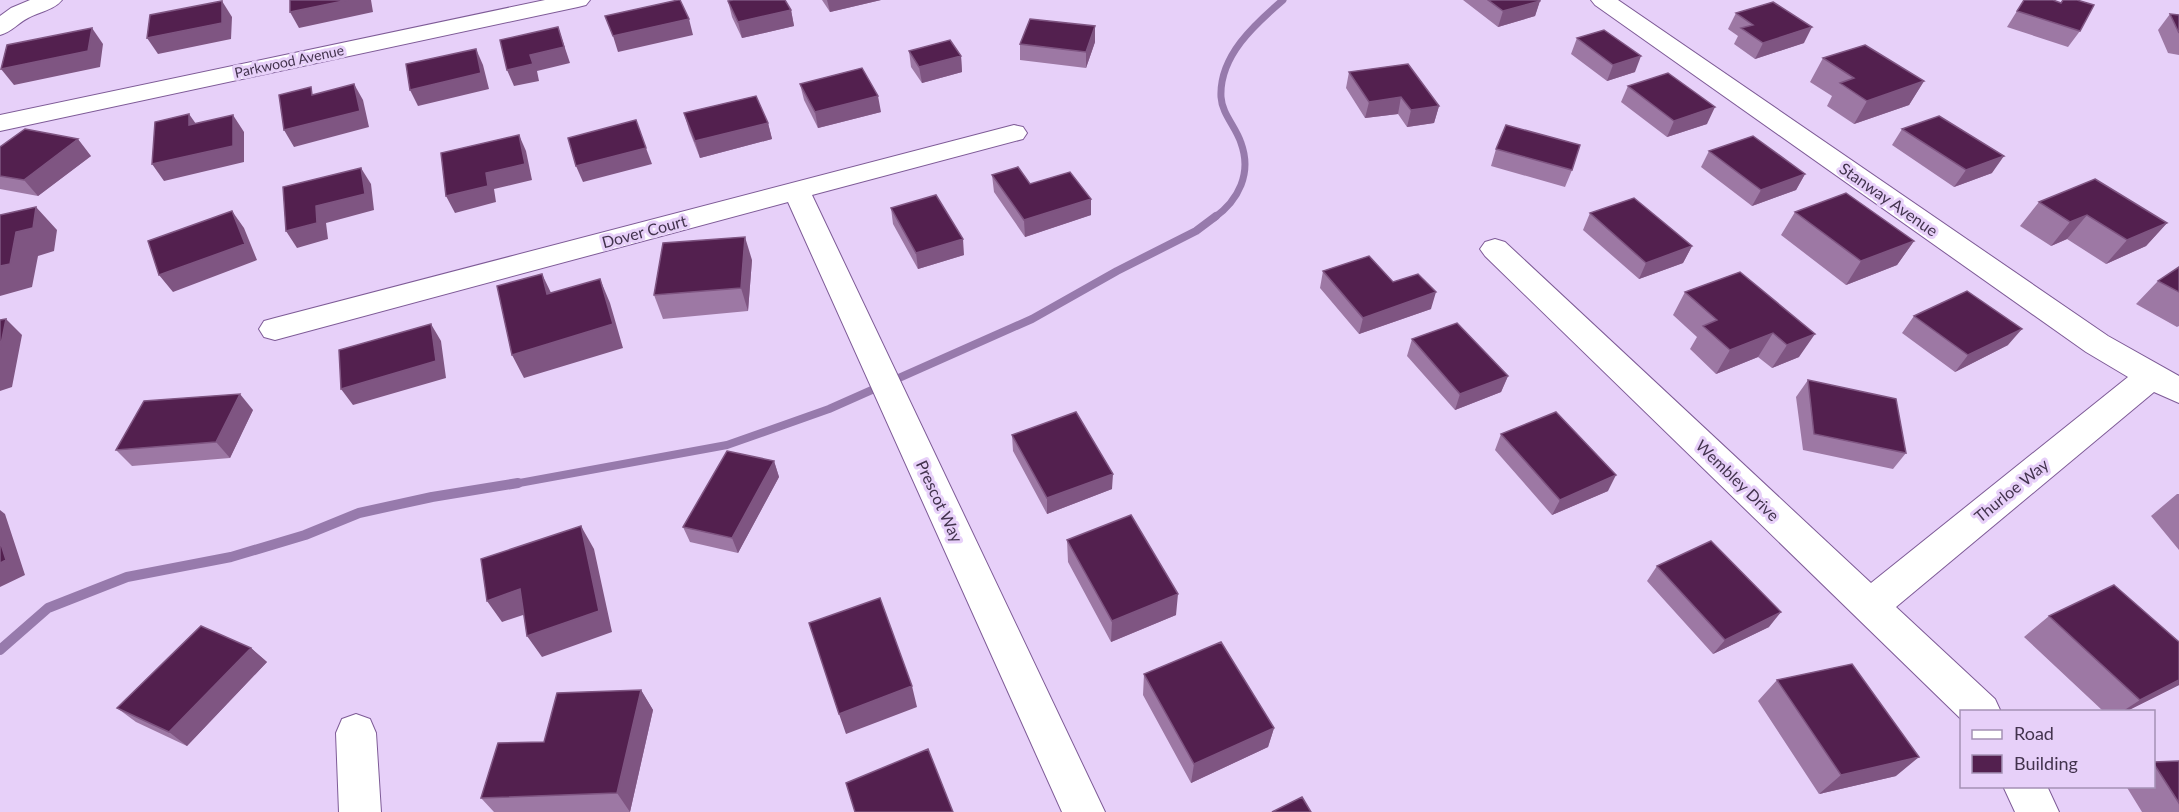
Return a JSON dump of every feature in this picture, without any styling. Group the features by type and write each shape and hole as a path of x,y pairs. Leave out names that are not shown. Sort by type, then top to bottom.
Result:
{"street":[{"path":"0,28 10,12 50,0"},
{"name":"Parkwood Avenue","path":"0,123 578,0"},
{"name":"Stanway Avenue","path":"1603,0 2097,344 2165,383"},
{"name":"Dover Court","path":"274,329 1014,133"},
{"name":"Prescot Way","path":"796,190 1084,812"},
{"name":"Wembley Drive","path":"1495,249 1980,710"},
{"name":"Thurloe Way","path":"1870,606 2165,383"},
{"path":"356,733 360,812"},
{"path":"2025,788 2038,812"}],"building":[{"path":"290,0 348,0 290,12"},
{"path":"680,0 689,19 613,36 605,16"},
{"path":"785,0 791,10 738,22 728,1"},
{"path":"1488,0 1540,0 1540,1 1503,11"},
{"path":"2024,0 2053,0 2061,3 2063,0 2077,0 2094,5 2080,31 2017,11"},
{"path":"222,1 222,23 147,38 150,15"},
{"path":"1773,2 1812,27 1763,43 1741,28 1753,25 1736,13"},
{"path":"2170,14 2179,15 2179,33"},
{"path":"1030,19 1095,26 1086,52 1020,44"},
{"path":"558,27 564,47 530,55 533,64 507,70 500,40"},
{"path":"92,28 88,51 1,69 7,45"},
{"path":"1604,30 1641,56 1613,65 1577,38"},
{"path":"950,40 961,56 919,67 909,51"},
{"path":"1865,45 1924,81 1867,101 1840,83 1854,78 1823,58"},
{"path":"476,49 481,73 410,90 406,64"},
{"path":"1408,64 1439,106 1411,110 1401,97 1369,102 1349,72"},
{"path":"862,68 878,96 815,112 800,84"},
{"path":"1668,73 1715,107 1674,121 1628,86"},
{"path":"354,84 360,111 284,130 279,95 311,87 312,95"},
{"path":"756,96 768,123 695,141 684,113"},
{"path":"189,114 189,125 233,115 233,146 152,164 155,122"},
{"path":"1939,116 2004,156 1966,170 1902,129"},
{"path":"636,120 646,148 576,166 568,138"},
{"path":"1506,125 1580,145 1572,170 1496,149"},
{"path":"25,129 78,139 24,180 0,176 0,147"},
{"path":"519,135 525,164 486,173 488,186 446,196 441,153"},
{"path":"1753,136 1805,174 1761,190 1709,151"},
{"path":"1018,167 1030,184 1070,172 1091,199 1024,220 992,175"},
{"path":"361,168 365,194 316,206 317,223 286,231 283,187"},
{"path":"2095,179 2167,223 2127,240 2087,215 2070,222 2039,202"},
{"path":"1846,193 1914,241 1861,261 1795,212"},
{"path":"936,195 963,239 916,253 891,208"},
{"path":"1634,198 1692,246 1646,263 1590,213"},
{"path":"36,207 33,228 16,232 10,264 0,266 0,215"},
{"path":"232,211 245,244 159,275 148,241"},
{"path":"745,237 741,288 654,295 663,243"},
{"path":"1369,256 1393,282 1418,274 1436,292 1363,318 1323,271"},
{"path":"2179,267 2179,292 2158,281"},
{"path":"1740,272 1815,334 1787,345 1773,333 1730,350 1703,326 1717,320 1685,292"},
{"path":"542,274 547,294 600,279 613,324 512,355 497,286"},
{"path":"1967,291 2022,329 1968,355 1914,316"},
{"path":"6,319 0,349 0,320"},
{"path":"1457,323 1508,376 1460,394 1412,339"},
{"path":"431,324 436,361 341,389 339,350"},
{"path":"1808,380 1896,399 1906,453 1814,434"},
{"path":"240,394 216,442 116,450 144,401"},
{"path":"1076,412 1113,474 1047,498 1012,435"},
{"path":"1556,412 1616,475 1560,500 1501,434"},
{"path":"727,451 774,461 732,538 683,527"},
{"path":"1131,515 1178,594 1112,621 1067,540"},
{"path":"581,526 599,611 527,636 520,589 487,601 481,559"},
{"path":"0,541 6,560 0,563"},
{"path":"1711,541 1781,612 1725,640 1657,566"},
{"path":"2114,585 2179,642 2179,680 2140,700 2049,616"},
{"path":"880,598 912,686 839,714 809,623"},
{"path":"201,626 251,648 169,732 117,708"},
{"path":"1221,642 1274,728 1194,764 1144,674"},
{"path":"1852,664 1919,757 1841,775 1777,680"},
{"path":"641,690 617,793 481,798 498,743 544,742 557,693"},
{"path":"928,749 953,812 855,812 846,783"},
{"path":"2179,761 2179,803 2155,766 2155,762"},
{"path":"1302,797 1311,812 1272,812"}],"waterway":[{"path":"1214,218 1223,211 1236,194 1241,185 1245,165 1241,143 1222,103 1222,82 1226,68 1232,55 1251,30 1283,0"},
{"path":"508,485 727,445 829,409 1032,319 1117,271 1196,231 1216,216"},
{"path":"0,650 48,608 127,577 231,557 305,535 359,513 432,497 518,483"}]}
